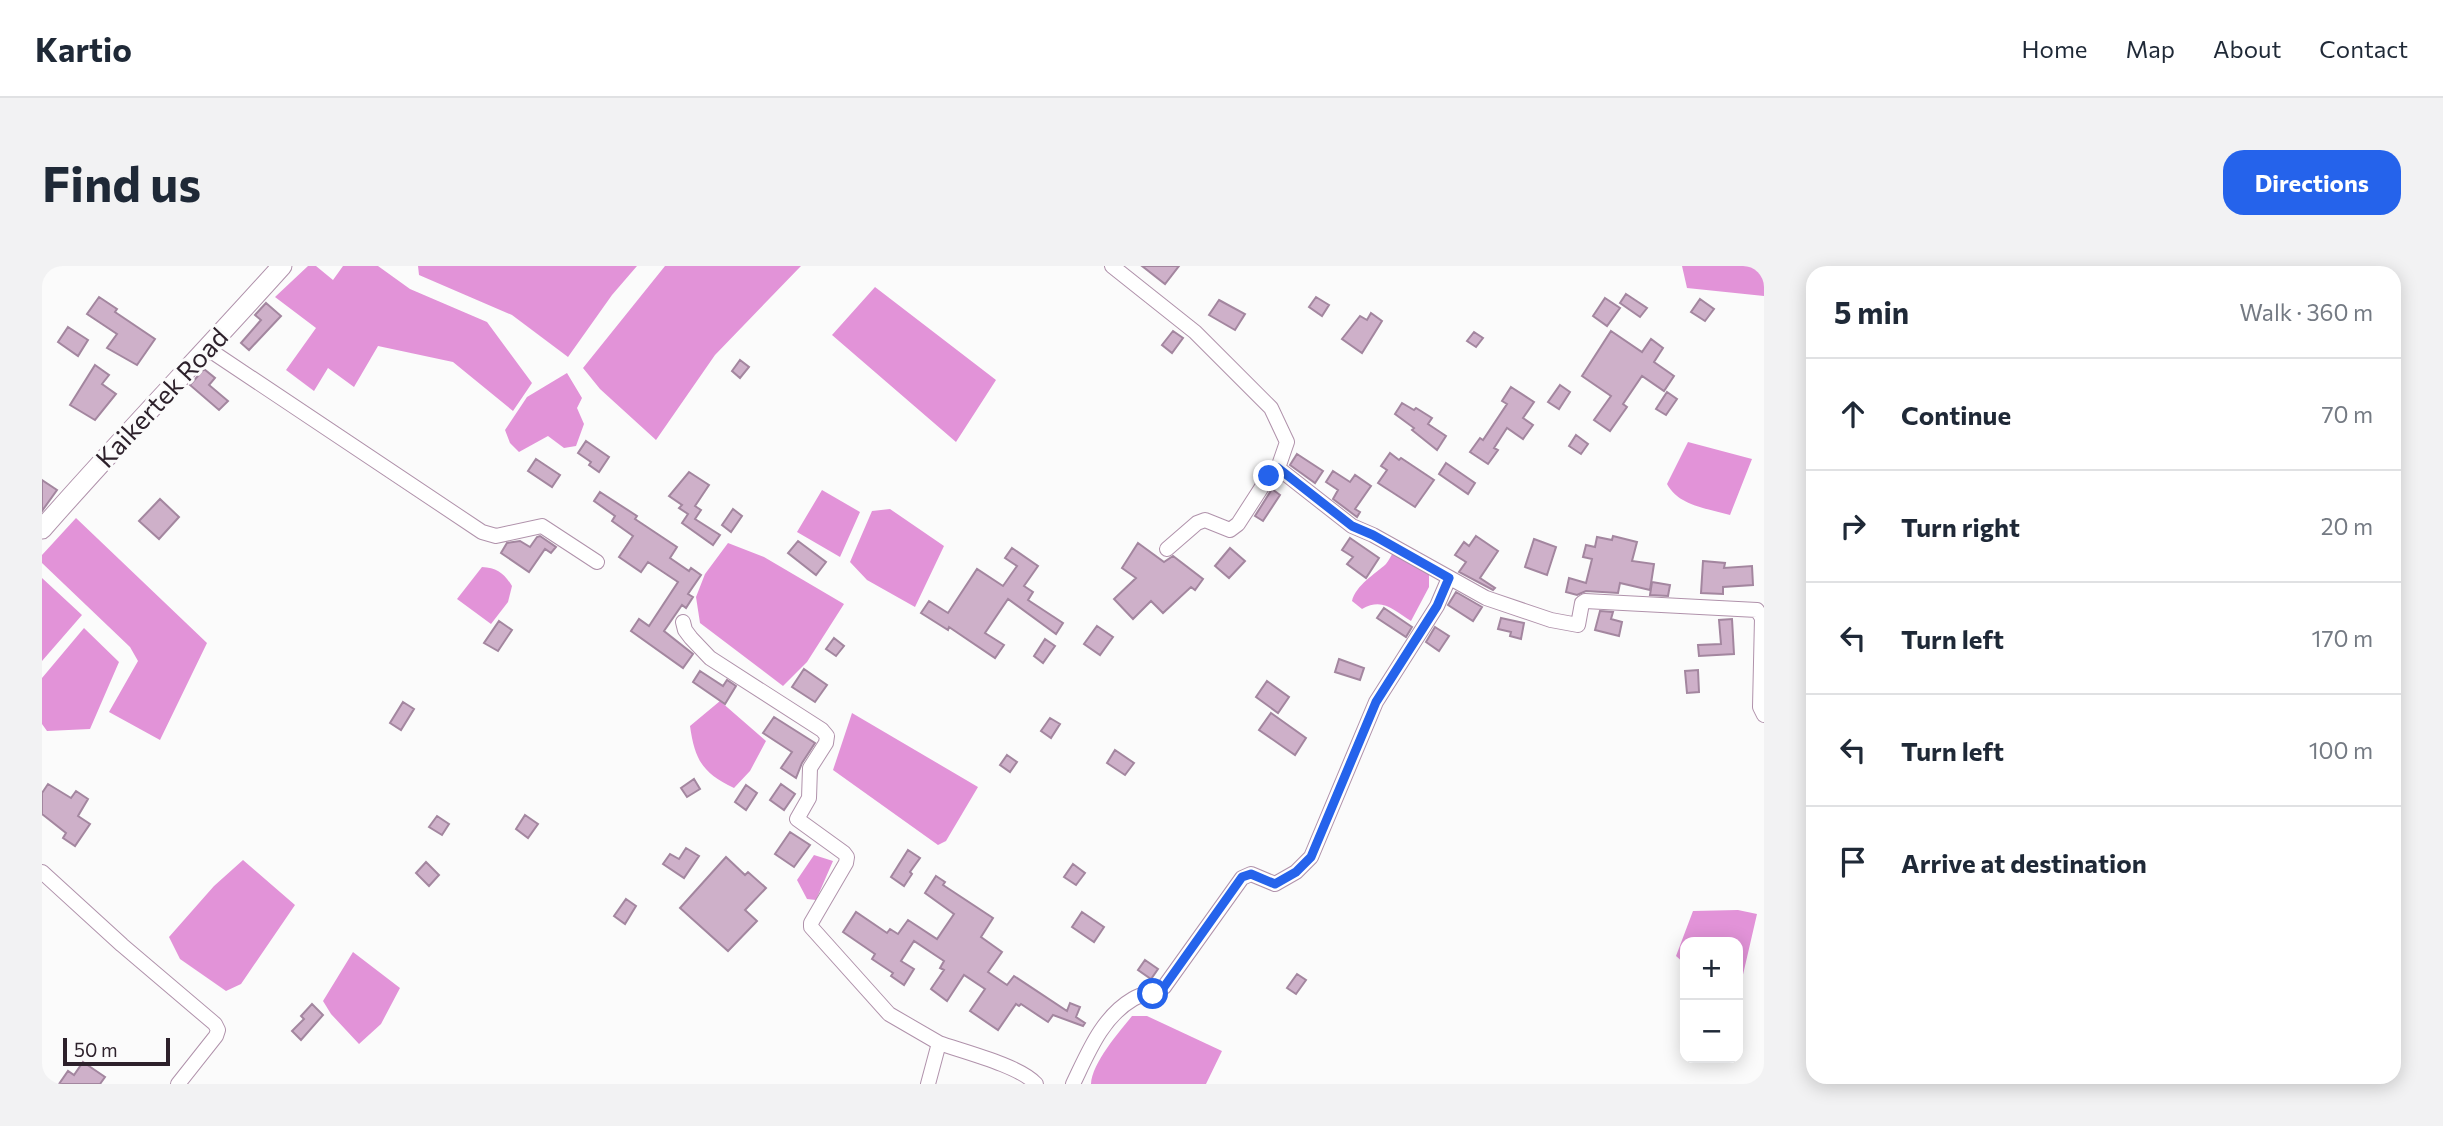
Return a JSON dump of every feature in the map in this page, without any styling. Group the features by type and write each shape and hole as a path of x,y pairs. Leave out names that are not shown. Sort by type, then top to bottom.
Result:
{"main road":[{"name":"Kaikertek Road","path":"42,529 282,266"}],"street":[{"path":"1112,266 1195,332 1271,408 1287,442 1278,468 1269,476 1238,524 1230,530 1205,520 1197,523 1167,549"},
{"path":"208,349 411,482 482,532 495,536 542,526 597,562"},
{"path":"1278,468 1352,526 1486,598 1551,620 1576,625 1579,623 1582,603 1585,601 1757,610 1762,618 1760,707 1764,715"},
{"path":"1073,1084 1098,1033 1119,1008 1137,996 1153,994 1164,987 1242,877 1251,874 1275,884 1296,872 1311,857 1376,702 1437,606 1449,578"},
{"path":"684,622 685,630 710,658 822,730 827,736 826,743 810,768 809,797 797,819 845,853 847,858 811,927 889,1014 939,1043 1010,1068 1030,1077 1037,1084"},
{"path":"42,872 122,946 215,1024 218,1030 216,1036 178,1084"},
{"path":"928,1084 939,1043"}],"shaded area":[{"path":"308,266 316,266 333,280 343,266 378,266 410,289 487,322 532,383 513,411 453,362 378,346 354,387 328,368 314,391 286,370 316,328 275,297"},
{"path":"418,266 637,266 612,295 568,357 512,315 419,275"},
{"path":"665,266 801,266 715,355 656,440 600,389 583,368"},
{"path":"1682,266 1764,266 1764,296 1687,288"},
{"path":"875,287 996,380 956,442 832,335"},
{"path":"567,373 582,398 577,408 584,424 576,446 564,448 548,436 519,452 510,443 505,430 527,397"},
{"path":"1688,442 1752,459 1730,515 1686,502 1667,484"},
{"path":"822,490 860,512 840,557 797,532"},
{"path":"890,509 944,546 915,607 867,580 850,562 872,511"},
{"path":"76,518 207,643 160,740 109,712 138,661 130,647 42,563 42,555"},
{"path":"728,543 764,557 844,604 807,662 783,686 700,623 696,597 705,574"},
{"path":"1395,549 1429,571 1429,587 1411,621 1388,606 1376,604 1362,609 1352,601 1357,590 1386,564"},
{"path":"482,567 500,572 512,586 508,602 491,624 457,599"},
{"path":"42,578 82,615 42,661"},
{"path":"84,628 119,662 90,729 47,731 42,724 42,678"},
{"path":"720,701 766,741 750,771 734,788 715,777 702,764 690,726"},
{"path":"852,713 978,787 946,841 938,845 833,770"},
{"path":"814,855 833,861 816,900 807,899 797,880"},
{"path":"243,860 295,905 241,984 226,991 180,959 169,937 214,886"},
{"path":"1738,910 1757,914 1743,975 1743,937 1683,937 1693,911"},
{"path":"353,952 400,988 381,1024 359,1044 331,1014 323,1001"},
{"path":"1132,1016 1147,1016 1222,1051 1206,1084 1091,1084 1101,1057"}],"building":[{"path":"1142,266 1179,266 1165,284"},
{"path":"1626,294 1647,308 1640,317 1620,303"},
{"path":"99,297 117,309 115,312 155,339 137,365 107,348 117,334 87,314"},
{"path":"1316,297 1329,305 1322,316 1309,307"},
{"path":"1605,298 1620,308 1607,326 1593,316"},
{"path":"1700,299 1714,309 1705,321 1691,312"},
{"path":"1219,300 1245,314 1235,330 1209,315"},
{"path":"266,303 281,316 249,350 241,343 261,320 255,315"},
{"path":"1371,313 1382,321 1362,353 1342,339 1360,316 1367,320"},
{"path":"68,327 88,340 78,356 58,342"},
{"path":"1173,331 1183,338 1172,353 1162,345"},
{"path":"1611,331 1642,352 1651,339 1663,348 1654,362 1674,376 1664,391 1642,376 1623,404 1627,407 1610,431 1594,420 1611,396 1582,376"},
{"path":"1474,332 1483,338 1476,347 1467,341"},
{"path":"740,360 749,367 740,378 732,371"},
{"path":"95,365 109,375 102,384 116,394 95,420 70,405"},
{"path":"204,369 215,378 209,385 228,401 219,410 190,385"},
{"path":"1560,385 1570,392 1559,409 1548,402"},
{"path":"1511,387 1534,402 1523,418 1533,425 1523,439 1507,428 1494,448 1498,450 1488,464 1470,452 1480,438 1483,440 1507,404 1502,401"},
{"path":"1667,392 1677,399 1666,415 1656,409"},
{"path":"1402,403 1432,418 1428,424 1446,436 1437,450 1395,414"},
{"path":"1576,435 1588,444 1581,454 1569,446"},
{"path":"586,441 609,457 599,472 578,453"},
{"path":"1390,453 1434,480 1415,507 1378,483 1387,470 1381,466"},
{"path":"1297,454 1323,471 1315,483 1290,465"},
{"path":"536,459 560,475 552,487 528,471"},
{"path":"1446,463 1475,483 1468,494 1439,474"},
{"path":"1333,471 1350,482 1355,475 1371,486 1355,509 1360,512 1357,517 1333,499 1338,490 1326,482"},
{"path":"689,472 709,485 695,506 701,510 695,519 720,535 713,545 682,523 688,514 679,508 682,505 669,496"},
{"path":"42,480 57,490 42,511"},
{"path":"1272,489 1280,495 1263,521 1255,516"},
{"path":"600,492 677,547 670,558 689,571 691,568 701,575 688,594 693,597 686,608 682,605 664,631 693,654 683,668 631,631 639,619 649,626 678,582 648,562 641,572 619,557 633,536 612,521 615,516 594,501"},
{"path":"160,499 179,517 159,539 139,521"},
{"path":"733,509 742,516 731,532 722,525"},
{"path":"540,536 556,547 551,553 545,549 529,572 501,553 507,543 520,541 530,547"},
{"path":"1476,536 1498,551 1480,578 1495,588 1493,590 1459,572 1466,562 1455,555 1464,542 1469,546"},
{"path":"1613,536 1637,542 1632,561 1654,564 1650,590 1620,583 1618,593 1586,591 1577,595 1566,592 1569,578 1586,583 1592,559 1583,557 1586,545 1595,547 1597,537 1612,540"},
{"path":"1350,538 1379,558 1366,578 1347,564 1353,557 1342,550"},
{"path":"1534,539 1556,547 1547,575 1525,567"},
{"path":"798,541 826,562 816,575 788,553"},
{"path":"1138,543 1164,562 1173,556 1203,579 1195,590 1191,587 1163,613 1151,601 1133,619 1114,599 1136,578 1122,568"},
{"path":"1012,548 1038,566 1024,586 1033,592 1028,600 1063,623 1056,634 1008,599 985,633 1004,645 995,658 949,627 948,630 921,613 929,601 948,613 977,569 1003,586 1017,566 1005,558"},
{"path":"1230,548 1245,561 1229,578 1215,566"},
{"path":"1703,561 1725,563 1724,568 1752,566 1753,585 1723,587 1723,594 1701,593"},
{"path":"1652,582 1670,585 1668,596 1650,595"},
{"path":"1456,592 1482,607 1473,621 1448,605"},
{"path":"1384,608 1412,627 1406,637 1377,618"},
{"path":"1600,611 1613,612 1611,619 1622,622 1619,636 1595,630"},
{"path":"1501,618 1524,623 1521,639 1510,636 1511,632 1498,629"},
{"path":"1732,619 1734,654 1699,656 1698,645 1721,644 1719,620"},
{"path":"499,621 512,630 498,651 484,643"},
{"path":"1097,626 1113,637 1100,655 1084,644"},
{"path":"1435,627 1449,636 1439,651 1426,642"},
{"path":"834,638 844,646 836,656 826,649"},
{"path":"1045,639 1055,646 1043,663 1034,656"},
{"path":"1339,659 1364,668 1360,680 1335,672"},
{"path":"804,669 827,685 815,702 792,687"},
{"path":"1698,670 1699,692 1687,693 1685,671"},
{"path":"700,671 723,686 727,680 736,686 725,704 693,682"},
{"path":"1267,681 1289,697 1278,713 1256,697"},
{"path":"403,702 414,709 401,730 390,723"},
{"path":"1271,713 1306,738 1295,755 1259,730"},
{"path":"774,717 815,743 796,778 781,768 792,752 763,733"},
{"path":"1050,718 1060,724 1051,738 1041,731"},
{"path":"1115,750 1134,763 1125,775 1107,763"},
{"path":"1007,755 1017,762 1010,772 1000,765"},
{"path":"694,779 700,789 687,797 681,788"},
{"path":"48,784 71,798 76,791 88,799 78,816 90,824 75,846 63,838 66,833 42,814 42,793"},
{"path":"781,784 795,794 784,810 770,800"},
{"path":"746,785 757,793 746,810 735,802"},
{"path":"525,815 538,824 528,838 516,829"},
{"path":"437,816 449,824 442,835 429,827"},
{"path":"790,832 810,845 794,867 775,854"},
{"path":"686,848 699,856 684,878 663,864 670,854 679,859"},
{"path":"908,850 920,858 904,886 891,877"},
{"path":"726,857 745,875 748,872 766,888 745,910 757,921 728,951 680,908"},
{"path":"426,862 439,875 429,886 416,873"},
{"path":"1073,864 1085,873 1076,885 1064,877"},
{"path":"936,876 945,882 943,885 993,918 981,937 1002,952 988,972 1007,985 1014,976 1067,1011 1070,1003 1080,1007 1076,1017 1085,1023 1083,1026 1053,1015 1048,1022 1021,1004 1016,1004 998,1030 970,1011 985,989 964,975 947,1001 931,989 944,970 940,968 944,961 914,941 901,961 914,969 904,985 891,976 893,973 872,959 875,954 843,932 856,912 887,933 890,929 898,934 908,920 937,939 954,914 925,893"},
{"path":"626,899 636,906 625,924 614,916"},
{"path":"1082,912 1104,927 1094,942 1072,927"},
{"path":"1145,960 1158,969 1151,979 1138,970"},
{"path":"1297,974 1306,980 1296,994 1287,988"},
{"path":"312,1004 323,1015 301,1040 292,1031 304,1019 301,1016"},
{"path":"83,1062 105,1077 100,1084 59,1084 68,1071 74,1075"}],"route":[{"path":"1153,994 1164,987 1242,877 1251,874 1275,884 1296,872 1311,857 1376,702 1437,606 1449,578 1352,526 1278,468 1269,476"}]}
